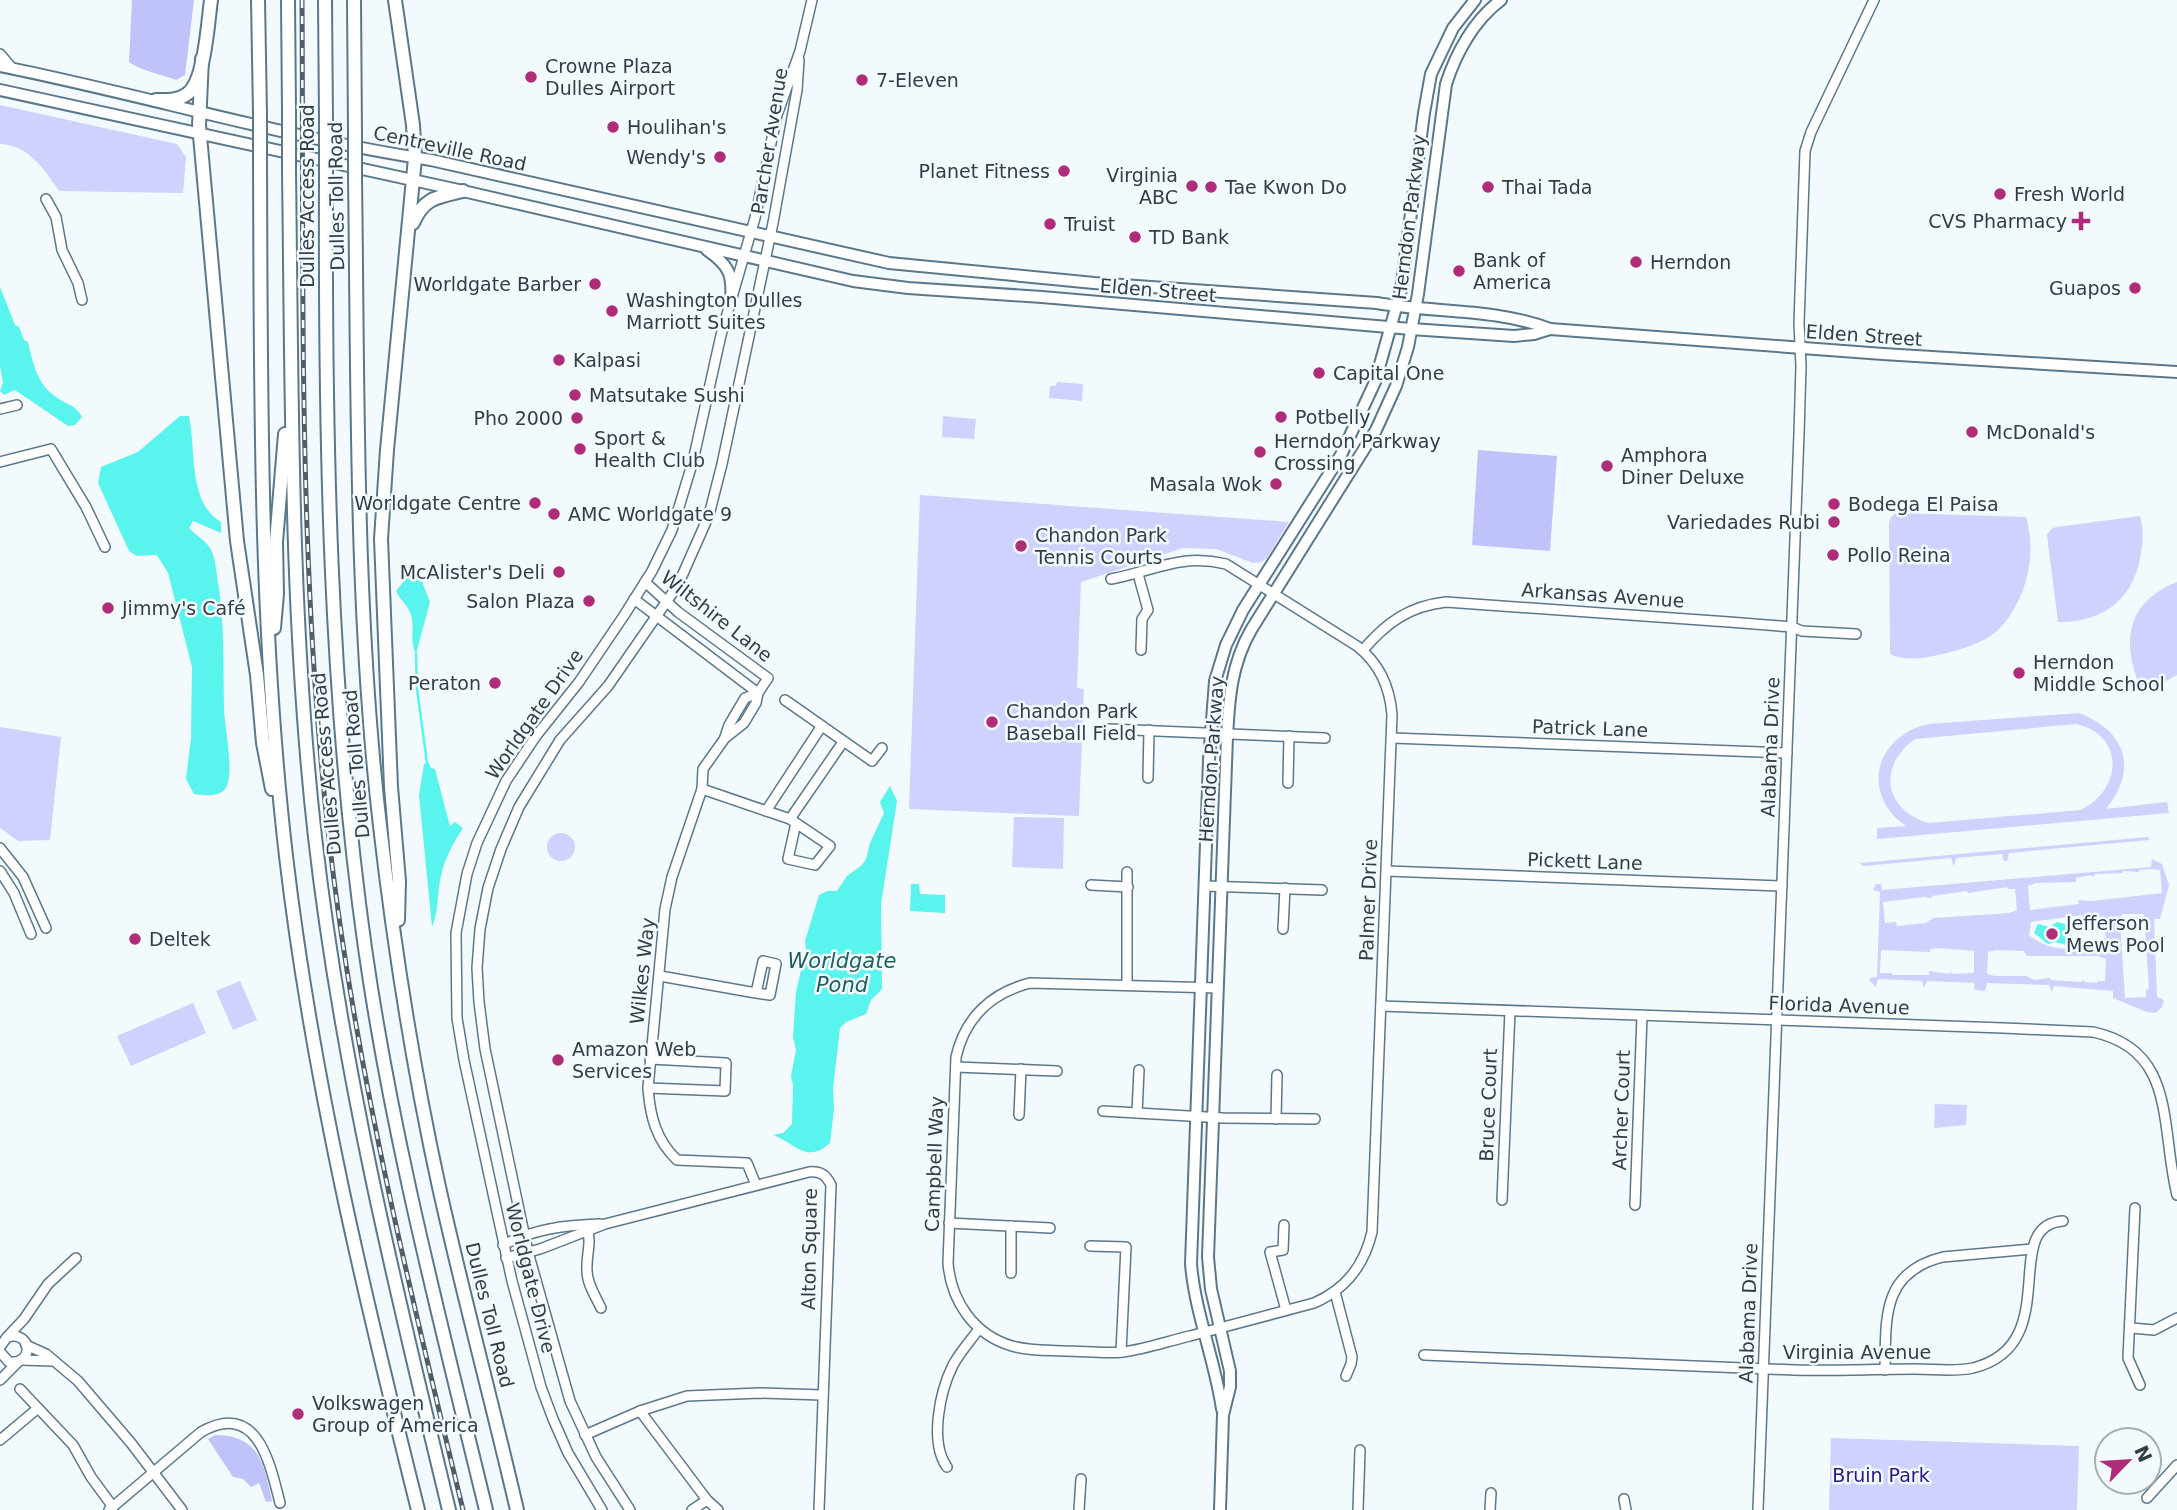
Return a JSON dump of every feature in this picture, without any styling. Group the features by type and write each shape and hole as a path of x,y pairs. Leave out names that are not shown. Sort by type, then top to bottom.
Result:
{"highway":[{"path":"211,0 202,59 199,133 238,550 256,666 263,743 286,858"},
{"path":"258,0 263,507 270,675 286,858 305,992 330,1134 363,1287 418,1510"},
{"name":"Dulles Access Road","path":"288,0 293,501 298,635 308,768 324,912 343,1033 370,1175 449,1510"},
{"name":"Dulles Access Road","path":"325,0 330,551 338,694 349,816 369,975 392,1107 486,1510"},
{"name":"Dulles Toll Road","path":"354,0 359,484 364,639 379,815 397,959 437,1177 517,1510"},
{"path":"395,0 413,125 415,158 381,539 391,775 400,881 397,959"},
{"path":"156,100 179,98 190,92 196,85 202,59"},
{"path":"409,233 418,211 425,203 463,191"},
{"path":"270,675 277,594 276,542 291,332"},
{"path":"475,1462 493,1510"}],"main road":[{"name":"Herndon Parkway","path":"1220,1510 1223,1415 1217,1377 1195,1295 1192,1264 1210,732 1215,681 1232,631 1350,438 1375,382 1397,307 1431,74 1453,28 1475,0"},
{"name":"Herndon Parkway","path":"1223,1415 1230,1387 1230,1371 1208,1268 1231,679 1245,641 1385,414 1402,369 1416,309 1446,84 1458,52 1501,0"},
{"name":"Centreville Road","path":"0,66 770,236"},
{"name":"Centreville Road","path":"0,90 463,191 765,261"},
{"name":"Elden Street","path":"770,236 869,259 938,269 1397,307 1528,321 1550,329 2177,372"},
{"path":"702,247 728,268 732,284 731,302"},
{"name":"Elden Street","path":"765,261 886,286 1174,308 1411,330 1514,336 1550,329"}],"street":[{"name":"Parcher Avenue","path":"751,231 777,115 800,51 812,0"},
{"name":"Alabama Drive","path":"1758,1510 1799,434 1805,151 1811,132 1874,0"},
{"name":"Parcher Avenue","path":"770,236 797,90 800,51"},
{"path":"0,54 12,68"},
{"path":"46,199 56,217 62,250 78,283 82,300"},
{"name":"Worldgate Drive","path":"602,1510 568,1453 553,1419 541,1387 506,1258 478,1132 457,1018 455,962 460,905 477,843 506,781 536,736 579,682 634,599 659,559 672,530 693,461 721,335 751,231"},
{"name":"Worldgate Drive","path":"630,1510 585,1435 559,1367 528,1252 488,1066 478,1003 478,947 488,888 513,821 540,770 560,740 608,685 678,585 709,515 770,236"},
{"path":"0,409 17,405"},
{"path":"0,462 51,449 92,519 105,547"},
{"name":"Palmer Drive","path":"1111,579 1138,574 1170,562 1199,559 1226,564 1363,650 1376,665 1388,690 1392,715 1372,1232 1363,1260 1335,1292 1314,1303 1205,1332"},
{"path":"1138,574 1148,610 1142,619 1141,650"},
{"name":"Wiltshire Lane","path":"645,582 768,678"},
{"name":"Wiltshire Lane","path":"634,599 758,693"},
{"name":"Arkansas Avenue","path":"1363,650 1379,631 1403,614 1446,602 1856,634"},
{"name":"Wilkes Way","path":"755,1185 747,1163 677,1160 655,1129 649,1110 648,1088 665,909 672,877 702,789 703,769 725,738 744,723 768,678"},
{"path":"785,700 872,761 882,748"},
{"path":"766,811 821,727"},
{"path":"1109,729 1325,738"},
{"path":"1148,778 1149,730"},
{"path":"1288,783 1289,736"},
{"name":"Patrick Lane","path":"1392,738 1787,752"},
{"path":"702,789 793,821 830,846 815,865 788,859 793,821 843,742"},
{"path":"0,848 23,877 46,928"},
{"path":"0,871 14,893 31,934"},
{"name":"Pickett Lane","path":"1387,871 1782,886"},
{"path":"1127,985 1128,872"},
{"path":"1091,885 1128,887"},
{"path":"1205,886 1322,890"},
{"path":"1283,929 1285,888"},
{"path":"660,976 756,993"},
{"name":"Campbell Way","path":"1205,1332 1121,1352 1027,1349 998,1341 979,1329 966,1315 952,1288 948,1263 949,1223 959,1043 971,1020 991,1000 1016,987 1043,982 1218,988"},
{"name":"Florida Avenue","path":"1381,1006 2093,1032 2119,1039 2144,1056 2159,1079 2167,1106 2173,1180 2177,1195"},
{"name":"Bruce Court","path":"1502,1200 1510,1011"},
{"name":"Archer Court","path":"1635,1205 1642,1016"},
{"path":"648,1088 725,1091 726,1063 650,1059"},
{"path":"956,1067 1057,1070"},
{"path":"1019,1115 1021,1069"},
{"path":"1137,1113 1139,1070"},
{"path":"1276,1119 1277,1075"},
{"path":"1103,1111 1315,1119"},
{"name":"Alton Square","path":"506,1258 587,1228 755,1185 818,1171 828,1177 831,1185 818,1510"},
{"path":"2135,1208 2128,1358 2140,1385"},
{"path":"1885,1370 1886,1315 1893,1292 1908,1273 1943,1256 2032,1249 2042,1229 2063,1221"},
{"path":"949,1223 1050,1227"},
{"name":"Alton Square","path":"503,1245 524,1234 571,1225 587,1228"},
{"path":"1284,1225 1283,1250 1270,1252 1286,1310"},
{"path":"1011,1226 1011,1273"},
{"path":"587,1228 591,1248 587,1272 601,1308"},
{"path":"1090,1246 1126,1247 1121,1352"},
{"name":"Virginia Avenue","path":"1424,1355 1764,1368 1972,1368 1985,1364 2007,1349 2021,1329 2025,1318 2032,1249"},
{"path":"52,1362 9,1362 0,1349 48,1284 76,1258"},
{"path":"1335,1292 1352,1357 1346,1376"},
{"path":"2131,1328 2154,1330 2177,1318"},
{"path":"0,1380 27,1352 24,1319"},
{"path":"947,1467 942,1460 938,1443 943,1394 954,1365 979,1329"},
{"path":"7,1337 15,1335 46,1354 91,1394 182,1510"},
{"path":"20,1389 73,1445 111,1508 201,1432 218,1425 235,1425 251,1433 264,1448 280,1503"},
{"path":"585,1435 640,1411 687,1396 760,1393 822,1395"},
{"path":"0,1440 37,1409"},
{"path":"640,1411 707,1500 718,1510"},
{"path":"1358,1510 1360,1450"},
{"path":"2147,1498 2177,1465"},
{"path":"1079,1510 1080,1479"},
{"path":"1490,1510 1491,1493"},
{"path":"1624,1499 1626,1510"},
{"path":"692,1510 707,1500"}],"green space":[{"path":"0,105 177,144 186,157 183,193 59,191 35,160 19,149 0,144"},
{"path":"1057,382 1083,384 1082,401 1049,398 1050,386 1056,386"},
{"path":"943,416 976,419 974,439 942,437"},
{"path":"920,495 1289,522 1267,558 1261,562 1253,563 1216,549 1183,548 1081,582 1077,688 1084,689 1079,816 909,809"},
{"path":"1899,513 2026,517 2030,560 2023,590 2009,616 1995,633 1973,645 1922,658 1909,659 1890,654 1889,524 1890,518"},
{"path":"2140,516 2143,537 2140,559 2130,587 2122,598 2100,614 2058,622 2047,535 2052,528"},
{"path":"2177,582 2177,675 2143,694 2132,660 2132,629 2146,602 2159,591"},
{"path":"2079,713 2108,730 2122,753 2122,780 2106,809 2167,802 2169,813 1877,839 1877,828 1906,826 1889,810 1881,793 1880,766 1885,754 1903,735 1929,724","holes":["2076,724 2092,730 2103,739 2113,763 2105,789 2095,801 2081,810 1929,823 1902,808 1891,786 1895,762 1915,739"]},
{"path":"0,727 61,737 50,840 18,841 0,828"},
{"path":"1014,817 1064,818 1063,869 1012,867"},
{"path":"561,833 571,837 575,847 571,857 561,861 551,857 547,847 551,837"},
{"path":"2148,837 2149,840 2009,853 2007,861 2004,861 2002,854 1956,858 1954,866 1951,858 1863,866 1860,863"},
{"path":"2152,859 2162,864 2169,885 2160,919 2154,919 2157,997 2164,1000 2156,1013 2113,998 2113,991 2054,986 2052,992 2049,985 1987,983 1985,991 1975,990 1974,983 1927,981 1924,988 1922,981 1878,979 1876,987 1870,981 1869,978 1877,977 1880,892 1873,890 1876,884 1881,884 1882,890 2151,867","holes":["2160,870 2162,893 2093,901 2078,900 2079,904 2030,910 2028,886 2036,883 2076,882 2076,878 2091,875 2093,877 2095,874","2007,887 2015,889 2017,910 2009,913 1933,918 1926,923 1897,926 1896,922 1885,923 1883,902 1931,898","2122,914 2144,914 2149,989 2146,990 2146,997 2125,998 2120,922","2082,915 2084,923 2103,917 2106,938 2090,941 2091,947 2065,949 2051,947 2029,935 2031,922","1938,948 1974,951 1974,973 1880,973 1881,950 1930,952 1930,949","1996,950 2024,951 2027,956 2098,956 2106,959 2105,981 2097,983 2050,978 2034,980 2026,976 1987,974 1988,952"]},
{"path":"240,981 257,1020 233,1030 216,991"},
{"path":"193,1003 206,1033 131,1066 117,1036"},
{"path":"1935,1104 1967,1105 1966,1125 1934,1128"},
{"name":"Bruin Park","path":"1831,1438 2079,1446 2077,1510 1829,1510"}],"shaded area":[{"path":"132,0 194,0 185,75 176,80 129,62"},
{"path":"1478,450 1557,456 1550,551 1472,545"},
{"path":"215,1435 230,1436 251,1446 262,1464 272,1501 266,1502 259,1483 251,1487 243,1479 233,1477 208,1439"}],"water":[{"path":"0,287 15,325 28,342 34,365 44,386 82,417 75,425 68,426 15,390 4,395 0,391 3,382 0,366"},
{"path":"180,416 189,416 195,475 203,502 210,513 221,522 221,533 193,521 189,528 206,543 212,553 221,610 229,774 225,789 210,795 194,794 186,779 191,738 192,667 168,573 157,555 137,556 129,551 98,483 101,467 138,452"},
{"path":"416,566 430,602 416,654 411,615 396,591"},
{"path":"429,763 431,768 435,769 450,826 455,822 463,828 443,869 432,927 419,795 424,764"},
{"name":"Worldgate Pond","path":"890,786 897,801 881,904 882,989 871,1000 866,1014 846,1022 840,1028 830,1143 822,1149 807,1152 773,1135 783,1133 792,1124 791,1076 796,1050 793,1037 796,992 806,949 805,941 819,895 827,891 837,891 847,876 866,859 870,843 884,813 880,802"},
{"path":"911,884 919,884 920,894 945,895 945,913 910,911"},
{"name":"Jefferson Mews Pool","path":"2057,922 2065,924 2071,936 2069,944 2048,944 2034,933 2038,924 2050,927"}],"waterway":[{"path":"416,654 417,689 427,763"}],"railway":[{"path":"302,0 305,456 315,684 324,797 349,986 377,1137 463,1510"}],"place":[{"name":"Crowne Plaza Dulles Airport","path":"531,77"},
{"name":"7-Eleven","path":"862,80"},
{"name":"Houlihan's","path":"613,127"},
{"name":"Wendy's","path":"720,157"},
{"name":"Planet Fitness","path":"1064,171"},
{"name":"Virginia ABC","path":"1192,186"},
{"name":"Tae Kwon Do","path":"1211,187"},
{"name":"Thai Tada","path":"1488,187"},
{"name":"Fresh World","path":"2000,194"},
{"name":"CVS Pharmacy","path":"2081,221"},
{"name":"Truist","path":"1050,224"},
{"name":"TD Bank","path":"1135,237"},
{"name":"Herndon","path":"1636,262"},
{"name":"Bank of America","path":"1459,271"},
{"name":"Worldgate Barber","path":"595,284"},
{"name":"Guapos","path":"2135,288"},
{"name":"Washington Dulles Marriott Suites","path":"612,311"},
{"name":"Kalpasi","path":"559,360"},
{"name":"Capital One","path":"1319,373"},
{"name":"Matsutake Sushi","path":"575,395"},
{"name":"Potbelly","path":"1281,417"},
{"name":"Pho 2000","path":"577,418"},
{"name":"McDonald's","path":"1972,432"},
{"name":"Sport & Health Club","path":"580,449"},
{"name":"Herndon Parkway Crossing","path":"1260,452"},
{"name":"Amphora Diner Deluxe","path":"1607,466"},
{"name":"Masala Wok","path":"1276,484"},
{"name":"Worldgate Centre","path":"535,503"},
{"name":"Bodega El Paisa","path":"1834,504"},
{"name":"AMC Worldgate 9","path":"554,514"},
{"name":"Variedades Rubi","path":"1834,522"},
{"name":"Chandon Park Tennis Courts","path":"1021,546"},
{"name":"Pollo Reina","path":"1833,555"},
{"name":"McAlister's Deli","path":"559,572"},
{"name":"Salon Plaza","path":"589,601"},
{"name":"Jimmy's Café","path":"108,608"},
{"name":"Herndon Middle School","path":"2019,673"},
{"name":"Peraton","path":"495,683"},
{"name":"Chandon Park Baseball Field","path":"992,722"},
{"name":"Jefferson Mews Pool","path":"2052,934"},
{"name":"Deltek","path":"135,939"},
{"name":"Amazon Web Services","path":"558,1060"},
{"name":"Volkswagen Group of America","path":"298,1414"}]}
